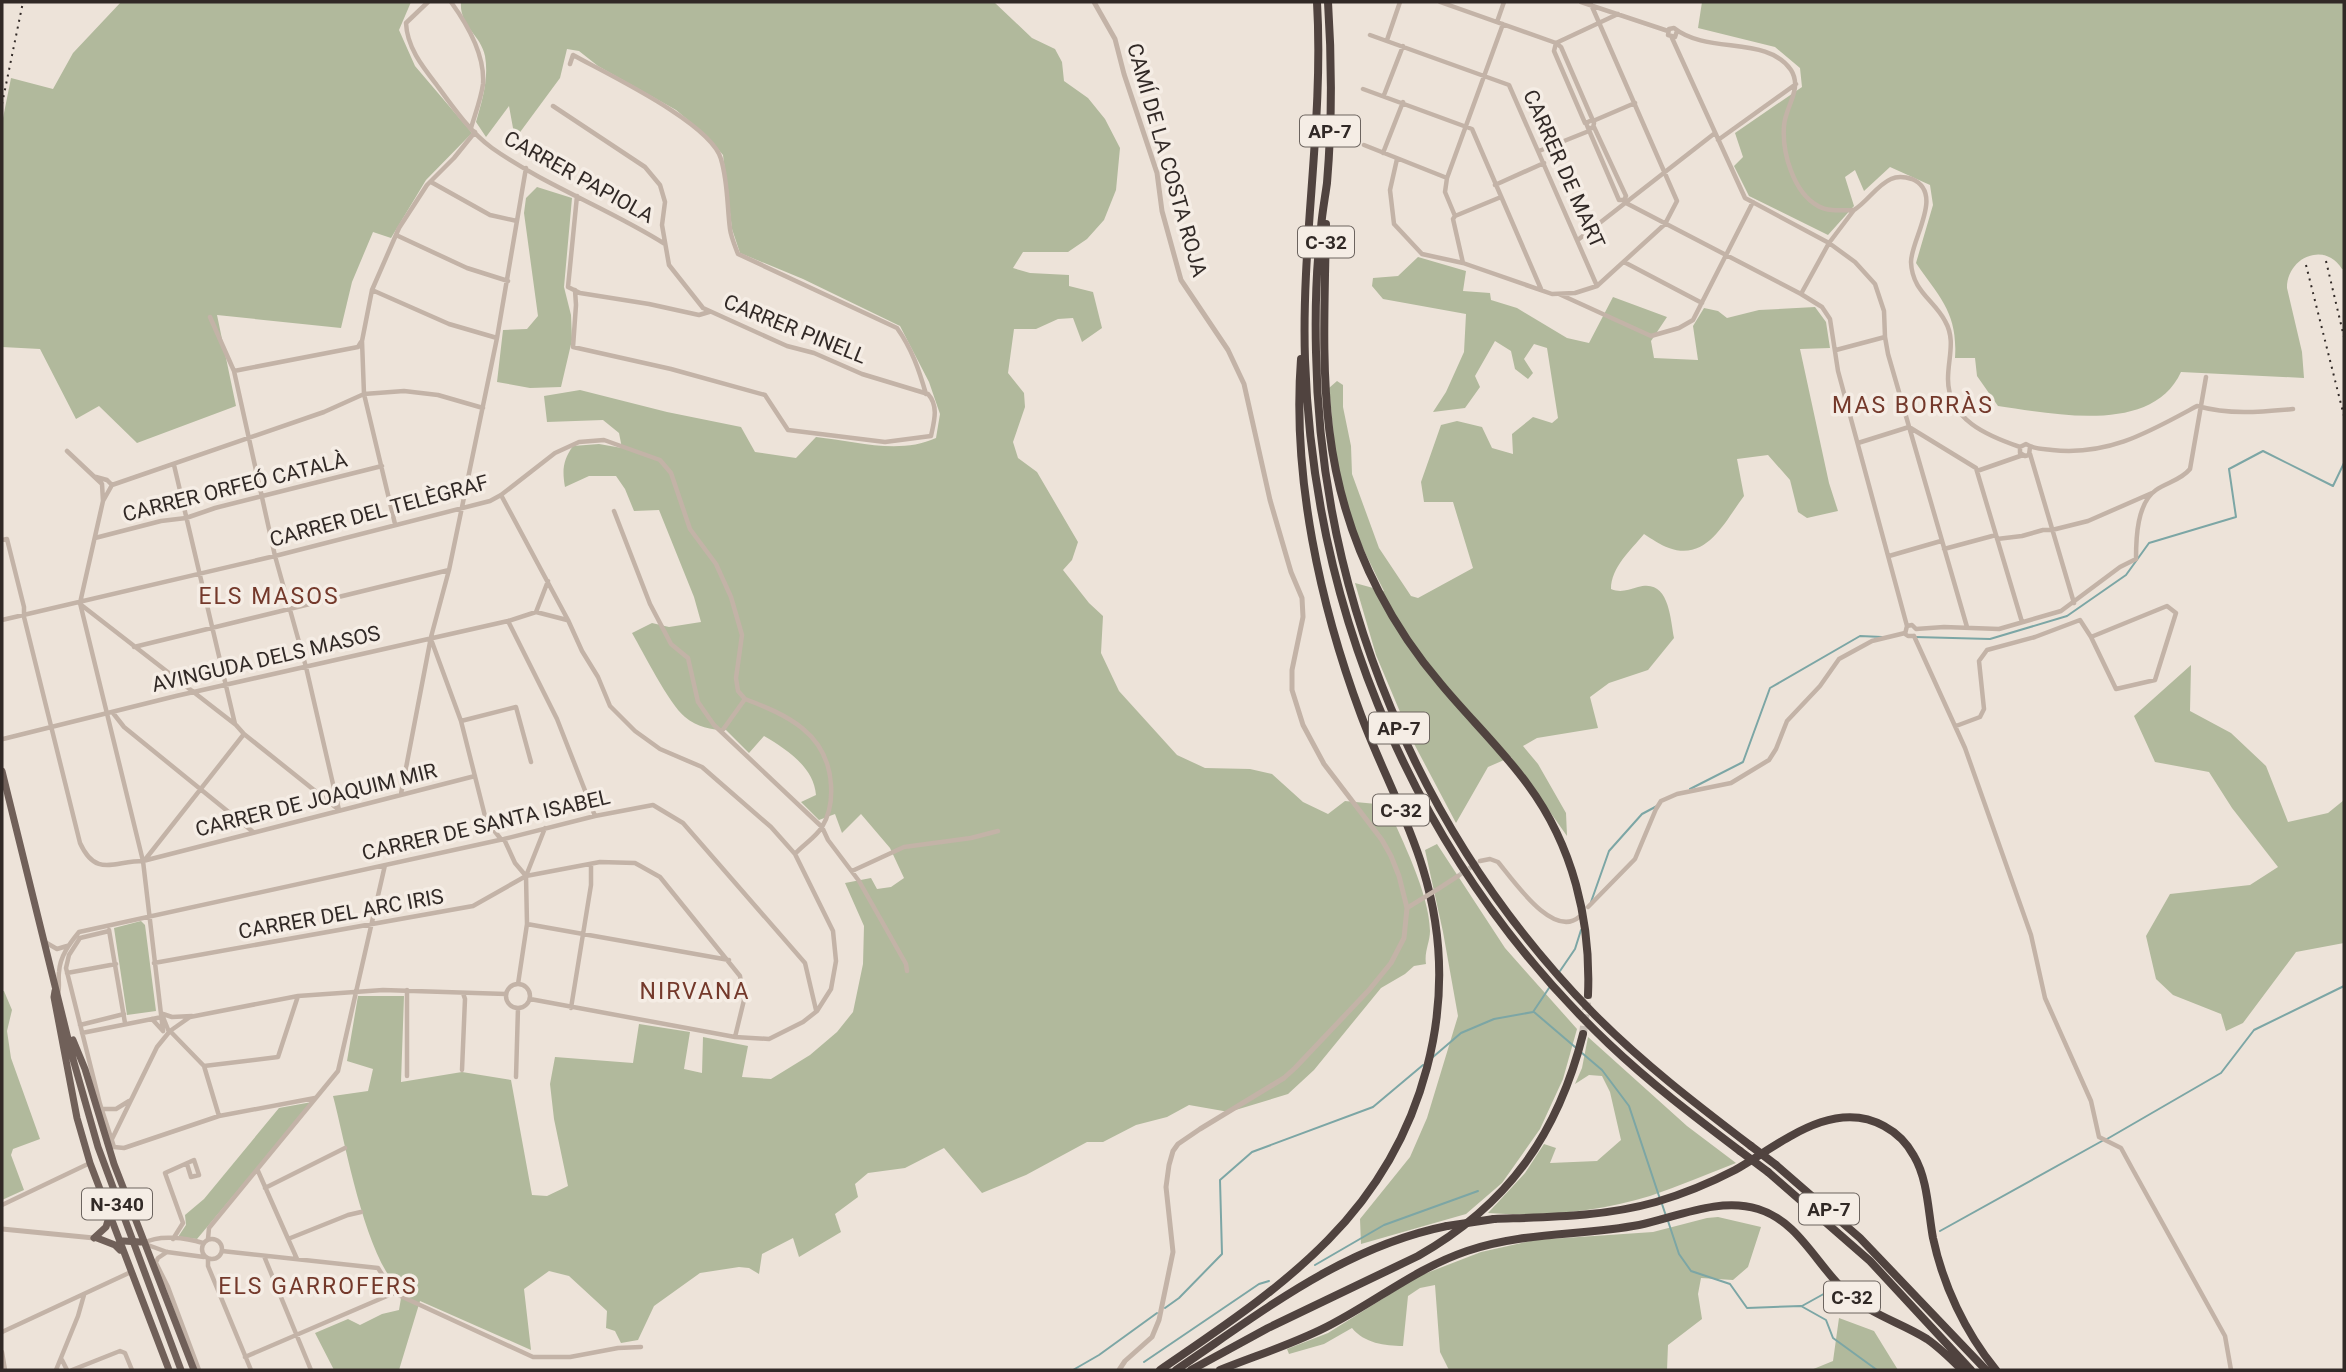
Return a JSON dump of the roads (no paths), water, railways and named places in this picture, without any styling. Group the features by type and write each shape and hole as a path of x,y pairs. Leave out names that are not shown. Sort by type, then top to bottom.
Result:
{"highway":[{"name":"AP-7","path":"1317,2 1318,104 1305,304 1309,428 1328,549 1356,650 1383,718 1412,780 1438,828 1483,898 1551,984 1629,1062 1768,1172 1870,1261 1971,1370"},
{"name":"AP-7","path":"1328,2 1331,103 1315,324 1318,407 1333,519 1352,598 1377,676 1398,727 1462,848 1492,893 1543,958 1584,1004 1669,1082 1776,1165 1860,1238 1986,1370"},
{"name":"C-32","path":"1326,187 1322,325 1324,381 1333,462 1347,515 1375,584 1408,640 1440,684 1521,776 1557,833 1572,871 1583,911 1588,951 1588,995"},
{"name":"C-32","path":"1160,1370 1287,1279 1327,1241 1363,1200 1386,1167 1411,1118 1424,1079 1436,1026 1439,961 1427,883 1410,831 1353,692 1336,640 1317,561 1305,480 1299,385 1305,304"},
{"path":"1191,1370 1268,1328 1405,1263 1441,1243 1476,1217 1514,1178 1544,1135 1568,1086 1583,1034"},
{"path":"1176,1370 1336,1265 1397,1239 1447,1226 1494,1219 1593,1214 1644,1205 1722,1176 1817,1124 1849,1117 1873,1121 1899,1136 1918,1163 1937,1255 1948,1287 1970,1333 1996,1370"},
{"name":"C-32","path":"1220,1370 1323,1329 1425,1268 1466,1251 1516,1239 1623,1228 1733,1205 1760,1209 1783,1222 1801,1239 1833,1279 1859,1303 1871,1312 1927,1339 1962,1370"}],"main road":[{"name":"N-340","path":"2,771 91,1123 115,1199 181,1370"},
{"path":"57,990 54,997 66,1067 90,1164 169,1370"},
{"path":"68,1034 74,1041 99,1108 112,1148 114,1164 142,1243 155,1265 197,1370"},
{"path":"95,1238 106,1227 109,1216"},
{"path":"95,1238 142,1243"},
{"path":"95,1238 115,1245 124,1254"}],"street":[{"name":"CARRER PAPIOLA","path":"428,2 406,23 407,36 419,63 473,130 491,147 526,168 666,244"},
{"path":"396,524 364,394 362,341 372,290 396,235 430,182 454,158 473,130 483,87 483,68 469,33 451,2"},
{"name":"CAMÍ DE LA COSTA ROJA","path":"1094,2 1115,39 1157,173 1163,211 1181,279 1228,350 1244,384 1270,500 1291,572 1302,598 1303,617 1292,670 1292,690 1299,715 1324,764 1382,840 1391,856 1407,908 1404,938 1383,975 1295,1068 1284,1078 1178,1144 1173,1151 1166,1187 1173,1252 1159,1320 1152,1337 1125,1361 1119,1370"},
{"path":"1387,40 1401,2"},
{"path":"1440,2 1556,43 1618,14"},
{"path":"1497,22 1504,2"},
{"path":"1581,2 1668,31 1672,28 1713,44 1739,46 1775,54 1791,71 1796,84 1784,124 1785,150 1797,185 1819,208 1854,210"},
{"path":"1558,294 1575,293 1597,286 1665,224 1677,201 1591,4"},
{"path":"1455,216 1445,192 1447,178 1503,24"},
{"path":"1668,31 1745,198 1829,243 1855,262 1875,284 1884,311 1885,337 1909,427 1967,627"},
{"path":"1672,38 1677,31"},
{"name":"CARRER DE MART","path":"1370,35 1509,85 1597,286"},
{"path":"1556,43 1554,51 1590,125 1619,200 1801,295 1822,307 1830,319 1838,371 1907,626 1905,633"},
{"path":"1384,95 1403,46"},
{"path":"570,64 573,55 664,106 706,139 721,156 730,231 738,254 897,328 919,368 926,394"},
{"path":"1718,140 1796,84"},
{"path":"1363,89 1472,129 1541,289"},
{"path":"1383,153 1403,102"},
{"path":"1539,151 1635,103"},
{"name":"CARRER PINELL","path":"553,106 645,167 660,185 664,202 662,225 669,265 703,308 787,346 814,353 862,374 926,394 932,399 935,414 931,436 886,442 788,430 765,395 634,359 573,347 575,290"},
{"path":"1578,239 1715,133"},
{"path":"1364,145 1447,178"},
{"path":"1397,159 1390,190 1394,224 1422,254 1463,263 1558,294 1651,335 1679,328 1693,320 1753,202"},
{"path":"1495,185 1544,163"},
{"path":"401,794 431,638 449,570 497,338 526,168"},
{"path":"1801,295 1829,243 1854,210 1891,179 1906,177 1916,181 1923,189 1927,204 1911,260 1913,278 1945,320 1952,339 1948,381 1954,403 1965,421 1990,437 2020,447 2026,444 2030,450 2074,603"},
{"path":"430,182 490,215 517,221"},
{"path":"577,196 568,287 699,315 710,312"},
{"path":"1463,263 1452,219 1501,197"},
{"path":"396,235 467,268 508,281"},
{"path":"1623,262 1703,303"},
{"path":"372,290 449,324 497,338"},
{"path":"210,317 234,371 275,556 306,667 339,810"},
{"path":"1836,350 1885,337"},
{"path":"234,371 358,347 362,341"},
{"path":"1944,550 1996,537 2007,539 2095,519 2184,476 2190,469 2206,377"},
{"path":"168,1032 154,963 143,862 108,728 80,603 103,501 112,485 324,412 364,394 404,391 438,396 483,408"},
{"path":"1977,471 2030,450 2092,451 2141,436 2197,406 2211,411 2241,414 2293,409"},
{"path":"1858,443 1909,427"},
{"path":"1909,427 1977,471 2022,623"},
{"name":"CARRER DEL TELÈGRAF","path":"2,620 24,617 275,556 490,501 555,453 579,442 604,440 660,460 671,473 690,529 716,564 731,597 742,635 736,678 738,691 745,699"},
{"path":"2020,447 2020,453 2023,455"},
{"path":"67,450 102,484 103,501"},
{"path":"174,465 236,725"},
{"name":"CARRER ORFEÓ CATALÀ","path":"94,539 161,521 186,518 215,508 383,466"},
{"path":"96,477 107,480 112,485"},
{"path":"1907,626 1912,625 1916,629 1999,629 2060,611 2120,566 2136,559 2140,516 2153,492"},
{"path":"501,495 598,677 610,706 635,731 660,749 702,767 771,827 795,853 833,931 836,961 831,989 817,1011 803,1022 769,1039 735,1037 530,999"},
{"path":"614,511 650,604 671,644 688,658 698,702 714,724 822,827 828,840 852,870 908,971"},
{"name":"CARRER DE JOAQUIM MIR","path":"2,540 7,539 82,848 99,865 110,867 133,861 143,862 475,776"},
{"path":"1889,556 1941,541"},
{"path":"134,647 449,570"},
{"path":"548,582 537,612 568,621"},
{"path":"80,603 195,692 339,810"},
{"path":"1956,726 1980,718 1984,709 1979,661 1987,650 2035,637 2080,620 2116,689 2130,688 2155,680 2176,613 2166,606 2091,637"},
{"name":"AVINGUDA DELS MASOS","path":"4,739 537,612"},
{"path":"508,621 557,719 595,816"},
{"path":"1916,629 1914,636 1956,726 2031,935 2045,998 2091,1101 2099,1137 2121,1148 2225,1336 2231,1370"},
{"path":"1588,907 1635,859 1661,802 1677,794 1731,783 1769,760 1787,721 1820,686 1839,659 1872,641 1905,633 1914,636"},
{"path":"431,638 461,721 486,820 502,838 515,863 526,876"},
{"path":"722,731 745,699 783,713 810,734 824,755 830,772 832,803 822,827 795,853"},
{"path":"461,721 516,707 531,762"},
{"path":"113,713 124,727 253,832"},
{"path":"108,728 124,727"},
{"path":"143,862 244,734"},
{"name":"CARRER DE SANTA ISABEL","path":"68,946 79,932 109,928 545,827 653,805 683,823 805,963 817,1011"},
{"path":"518,984 527,924 526,876 545,827"},
{"path":"852,870 904,846 971,838 999,831"},
{"path":"157,844 165,855"},
{"path":"1480,861 1490,859 1498,862 1541,911 1554,921 1568,923 1579,917"},
{"name":"CARRER DEL ARC IRIS","path":"154,963 473,906 526,876 600,862 635,863 660,877 730,960 740,976 744,987 744,1000 735,1037"},
{"path":"251,1370 201,1250 209,1228 338,1071 385,864"},
{"path":"571,1007 591,885 591,865"},
{"path":"1407,908 1458,876"},
{"path":"527,924 730,960"},
{"path":"125,1023 109,928 76,942 66,962 99,1108 112,1139 112,1148 124,1149 219,1116 316,1098"},
{"path":"45,942 57,949 68,946"},
{"path":"57,990 58,970 68,946"},
{"path":"67,973 116,964"},
{"path":"518,984 528,989 530,999 525,1006 518,1008 508,1003 506,994 509,988 518,984"},
{"path":"112,1139 157,1047 168,1032 194,1016 298,996 407,990 506,994"},
{"path":"407,990 407,1076"},
{"path":"462,1070 463,993"},
{"path":"204,1066 278,1057 298,996"},
{"path":"516,1077 518,1008"},
{"path":"80,1025 124,1014"},
{"path":"82,1033 163,1015 194,1016"},
{"path":"152,1019 204,1066 219,1116"},
{"path":"99,1108 116,1109 130,1100"},
{"path":"265,1188 345,1148"},
{"path":"114,1164 124,1149"},
{"path":"2,1205 90,1164"},
{"path":"173,1239 183,1223 165,1173 187,1164"},
{"path":"258,1170 298,1259"},
{"path":"288,1239 361,1212"},
{"path":"2,1229 95,1238"},
{"path":"142,1243 152,1238 217,1241 222,1251"},
{"path":"142,1243 167,1252 206,1258 218,1258 222,1251"},
{"path":"222,1251 378,1268 394,1293 533,1356 570,1357 618,1348 641,1347"},
{"path":"155,1265 167,1252"},
{"path":"264,1256 311,1370"},
{"path":"2,1332 131,1272"},
{"path":"245,1357 394,1293"},
{"path":"56,1370 62,1360 84,1294"},
{"path":"62,1360 74,1370 120,1350 125,1353 132,1370"},
{"path":"2,1352 5,1370"}],"waterway":[{"path":"1915,637 1990,639 2067,616 2126,575 2149,543 2236,517 2229,469 2263,451 2333,486 2344,463"},
{"path":"1690,789 1743,762 1770,688 1860,636 1882,637"},
{"path":"1591,902 1609,851 1642,814 1657,806"},
{"path":"1560,971 1575,949 1581,930"},
{"path":"2107,1139 2221,1073 2254,1030 2344,986"},
{"path":"1433,1057 1461,1033 1494,1019 1533,1012 1549,988"},
{"path":"1534,1012 1575,1047"},
{"path":"1582,1053 1602,1070 1629,1106 1660,1199"},
{"path":"1165,1308 1179,1298 1222,1254 1220,1180 1252,1152 1373,1107 1423,1065"},
{"path":"1940,1231 2102,1141"},
{"path":"1315,1265 1384,1225 1478,1191"},
{"path":"1662,1204 1666,1216"},
{"path":"1668,1221 1679,1254 1691,1271 1730,1284 1747,1308 1801,1306 1826,1320 1833,1338 1877,1370"},
{"path":"1144,1362 1259,1284 1269,1281"},
{"path":"1802,1306 1829,1291"},
{"path":"1073,1370 1099,1355 1157,1313"}],"tunnel":[{"path":"1458,876 1480,861"},
{"path":"1583,1034 1588,995"}],"railway":[{"path":"2,104 23,2"},
{"path":"2326,261 2344,337"},
{"path":"2306,265 2344,416"}],"district":[{"name":"MAS BORRÀS","path":"1913,405"},
{"name":"ELS MASOS","path":"269,596"},
{"name":"NIRVANA","path":"695,991"},
{"name":"ELS GARROFERS","path":"318,1286"}]}
